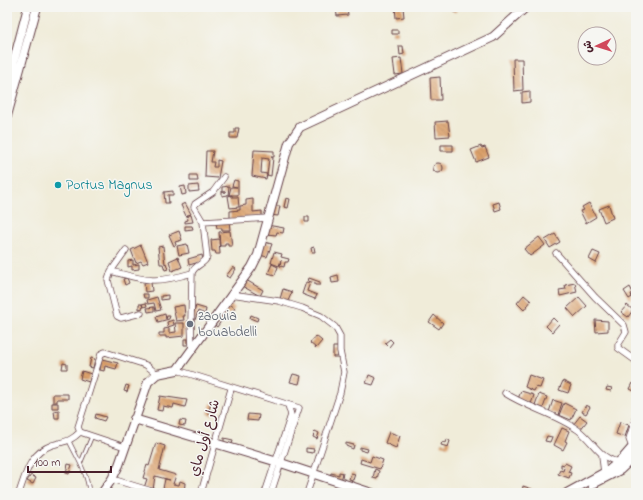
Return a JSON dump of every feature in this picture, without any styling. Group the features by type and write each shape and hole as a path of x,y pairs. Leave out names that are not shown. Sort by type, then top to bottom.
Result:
{"street":[{"path":"7,87 28,7"},
{"path":"7,116 37,7"},
{"path":"177,370 252,267 258,255 288,143 300,127 493,37 526,7"},
{"path":"192,348 190,322 192,273 195,266 207,259 203,222 195,204 213,192 224,177"},
{"path":"203,222 268,218"},
{"path":"126,250 111,271 108,280 117,316 121,318 141,313"},
{"path":"556,253 595,297 624,325 626,332 618,345 618,348 636,361"},
{"path":"111,271 139,279 157,281 169,280 192,273"},
{"path":"231,294 279,301 302,308 321,316 335,327 340,336 340,351 344,372 340,394 307,493"},
{"path":"80,432 78,427 102,353 106,352 146,365 157,374"},
{"path":"102,493 112,479 148,382 157,374 177,370 231,389 299,408 265,493"},
{"name":"شارع أول ماي","path":"201,493 217,444 231,389"},
{"path":"505,393 529,407 573,427 588,439 602,456 618,462"},
{"path":"271,493 291,416 288,405"},
{"path":"635,450 630,436 636,416"},
{"path":"134,419 278,462 372,493"},
{"path":"80,432 125,447"},
{"path":"19,493 30,461 52,445 69,441 80,432"},
{"path":"567,493 604,473 635,450"},
{"path":"567,493 592,484 620,470 635,450"},
{"path":"602,456 604,473"},
{"path":"112,479 158,493"},
{"path":"591,493 592,484"}],"lane":[{"path":"81,462 92,436"},
{"path":"69,441 81,462 89,493"}],"building":[{"path":"336,7 347,7 348,15 337,16"},
{"path":"395,7 403,7 404,17 396,18"},
{"path":"453,7 457,7 457,12 453,12"},
{"path":"392,30 398,30 398,34 392,34"},
{"path":"399,46 403,46 404,54 400,55"},
{"path":"401,58 403,74 395,75 393,59"},
{"path":"513,59 522,59 523,90 514,91"},
{"path":"440,77 441,100 431,100 430,78"},
{"path":"530,91 530,102 522,103 522,92"},
{"path":"448,121 450,136 436,137 435,122"},
{"path":"235,128 239,128 237,138 230,138 230,133 235,133"},
{"path":"441,145 453,145 453,151 441,151"},
{"path":"481,146 482,148 485,147 489,157 476,162 471,150"},
{"path":"254,150 274,151 274,157 271,157 273,158 271,176 267,175 269,159 262,158 261,173 267,174 266,179 252,176"},
{"path":"206,151 213,151 211,162 214,162 213,167 217,167 217,160 221,161 218,178 205,177"},
{"path":"438,163 443,168 438,173 433,168"},
{"path":"190,175 197,175 198,181 190,181"},
{"path":"234,180 238,181 238,195 229,195 231,187 237,187 232,186"},
{"path":"198,185 199,191 189,192 189,186"},
{"path":"185,186 186,194 182,195 180,187"},
{"path":"229,186 228,195 222,196 222,187"},
{"path":"173,191 173,195 168,195 169,203 165,203 164,192"},
{"path":"232,195 232,197 238,197 239,207 230,208 228,196"},
{"path":"278,195 276,206 280,206 278,216 270,215"},
{"path":"286,198 290,199 288,208 284,207"},
{"path":"253,199 253,212 262,211 262,216 230,219 230,211 240,210 240,206 246,205 246,200"},
{"path":"499,202 501,209 495,211 493,204"},
{"path":"185,203 191,214 186,216 181,205"},
{"path":"589,203 596,217 586,223 580,211 584,210 582,207"},
{"path":"609,205 613,218 604,222 599,209"},
{"path":"187,215 191,215 193,222 185,223 185,221 188,220"},
{"path":"305,217 309,217 309,222 305,222"},
{"path":"229,221 230,230 222,230 222,228 217,228 216,223"},
{"path":"267,225 284,228 283,233 277,232 276,235 266,234"},
{"path":"185,226 192,226 193,229 185,230"},
{"path":"179,231 182,240 175,242 176,245 174,246 169,235"},
{"path":"230,231 232,246 228,246 228,243 225,243 225,246 220,246 219,232"},
{"path":"555,234 560,242 550,248 545,240"},
{"path":"539,237 545,245 530,256 524,249"},
{"path":"219,239 220,254 216,254 215,251 212,251 211,240"},
{"path":"264,242 272,244 267,257 260,255"},
{"path":"187,244 189,253 179,255 177,246"},
{"path":"141,245 148,262 143,264 141,261 136,263 131,250"},
{"path":"163,246 165,264 166,263 168,269 165,270 163,264 160,264 158,247"},
{"path":"314,247 315,252 312,252 311,248"},
{"path":"593,251 600,254 596,263 589,259"},
{"path":"274,252 282,254 281,257 289,259 288,262 285,262 284,267 280,266 281,260 279,266 271,263"},
{"path":"202,255 203,261 189,265 188,259"},
{"path":"178,257 182,267 172,271 169,261"},
{"path":"133,260 133,265 139,264 139,269 132,270 132,266 128,267 128,261"},
{"path":"272,264 278,267 275,275 268,273"},
{"path":"233,267 236,269 230,278 226,276"},
{"path":"338,275 339,282 332,283 331,277"},
{"path":"127,278 129,283 125,285 123,279"},
{"path":"309,278 320,282 320,285 315,285 315,283 308,281"},
{"path":"246,280 263,290 260,296 242,286"},
{"path":"151,282 152,291 145,292 144,283"},
{"path":"306,282 310,283 307,291 317,295 315,299 302,294"},
{"path":"575,283 577,292 560,296 559,290 566,289 565,285"},
{"path":"630,287 633,293 631,294 632,297 629,299 624,291"},
{"path":"283,289 292,292 288,301 279,302"},
{"path":"143,294 148,294 148,298 144,298"},
{"path":"168,295 168,299 161,300 161,296"},
{"path":"524,295 531,301 524,310 517,303"},
{"path":"157,297 161,310 156,311 154,303 148,304 147,300"},
{"path":"579,297 587,306 575,317 567,308"},
{"path":"227,302 235,308 230,315 227,313 217,327 211,322"},
{"path":"146,303 147,306 143,307 142,304"},
{"path":"139,304 142,304 143,308 139,309"},
{"path":"184,305 184,320 176,321 173,307"},
{"path":"627,305 633,310 628,317 621,312"},
{"path":"196,306 206,309 205,314 198,311 195,320 192,318"},
{"path":"154,307 154,311 148,312 147,308"},
{"path":"165,314 166,319 167,316 170,316 169,319 158,322 156,317"},
{"path":"251,315 258,318 257,321 250,318"},
{"path":"434,315 443,323 439,329 429,322"},
{"path":"553,318 559,324 552,332 546,326"},
{"path":"173,320 174,325 168,327 167,322"},
{"path":"595,320 608,321 608,331 596,332"},
{"path":"175,323 184,323 184,336 166,338 166,336 159,336 159,333 164,333 164,329 169,328 169,333 176,332"},
{"path":"316,336 322,341 316,348 310,343"},
{"path":"184,339 188,339 188,345 184,345"},
{"path":"390,339 393,342 389,347 385,343"},
{"path":"333,347 338,347 338,357 333,357"},
{"path":"91,358 95,359 93,368 89,367"},
{"path":"102,359 118,363 116,369 105,366 104,371 100,370"},
{"path":"63,363 67,364 67,369 62,369"},
{"path":"82,371 91,374 89,382 80,379"},
{"path":"293,374 301,376 299,384 290,382"},
{"path":"369,375 376,378 373,385 366,383"},
{"path":"529,375 543,380 540,388 536,387 534,391 525,387"},
{"path":"563,381 571,385 568,393 559,390"},
{"path":"633,383 636,385 634,391 630,389"},
{"path":"126,385 129,386 127,392 124,391"},
{"path":"607,387 612,388 611,391 606,390"},
{"path":"521,391 534,395 531,404 518,399"},
{"path":"53,394 68,394 68,399 57,399 57,402 53,402"},
{"path":"539,394 547,397 543,408 535,405"},
{"path":"160,396 187,400 185,407 174,404 173,408 163,406 162,411 157,410"},
{"path":"553,400 562,403 558,415 549,412"},
{"path":"52,403 58,403 58,408 52,408"},
{"path":"211,403 215,404 213,415 208,414"},
{"path":"564,403 576,409 571,420 559,415"},
{"path":"586,405 590,407 586,414 582,412"},
{"path":"59,410 59,418 55,418 54,411"},
{"path":"96,414 106,417 104,421 95,418"},
{"path":"248,414 259,415 258,421 247,420"},
{"path":"580,416 587,421 580,430 573,425"},
{"path":"180,420 186,421 185,426 179,425"},
{"path":"620,422 629,425 625,437 616,434"},
{"path":"562,428 569,431 565,441 567,442 563,450 554,445"},
{"path":"315,431 319,433 317,439 313,437"},
{"path":"389,432 400,436 396,448 385,443"},
{"path":"547,436 552,437 550,442 545,441"},
{"path":"224,438 233,440 232,444 224,442"},
{"path":"447,439 450,441 448,447 441,445 442,442 446,443"},
{"path":"156,443 165,446 159,470 176,475 173,484 179,485 180,481 185,483 184,493 162,493 165,479 170,480 155,476 153,490 144,488 147,479 143,478 147,465 149,466"},
{"path":"346,443 354,445 353,449 346,446"},
{"path":"360,447 368,449 367,452 360,450"},
{"path":"306,448 314,449 313,453 306,452"},
{"path":"372,456 383,460 380,469 360,463 361,459 370,462"},
{"path":"565,463 571,466 568,472 571,473 569,478 558,474 560,470 563,471 564,468 561,467 561,464 564,465"},
{"path":"68,464 72,465 69,474 66,473"},
{"path":"375,469 379,471 377,479 373,478"},
{"path":"339,472 343,473 341,481 330,478 331,473 339,475"},
{"path":"351,473 355,474 353,480 349,479"},
{"path":"31,475 36,478 33,484 27,481"},
{"path":"523,486 532,489 530,493 518,493 519,491 522,492"}],"place":[{"name":"Portus Magnus","path":"58,185"},
{"name":"zaouia bouabdelli","path":"190,324"}]}
